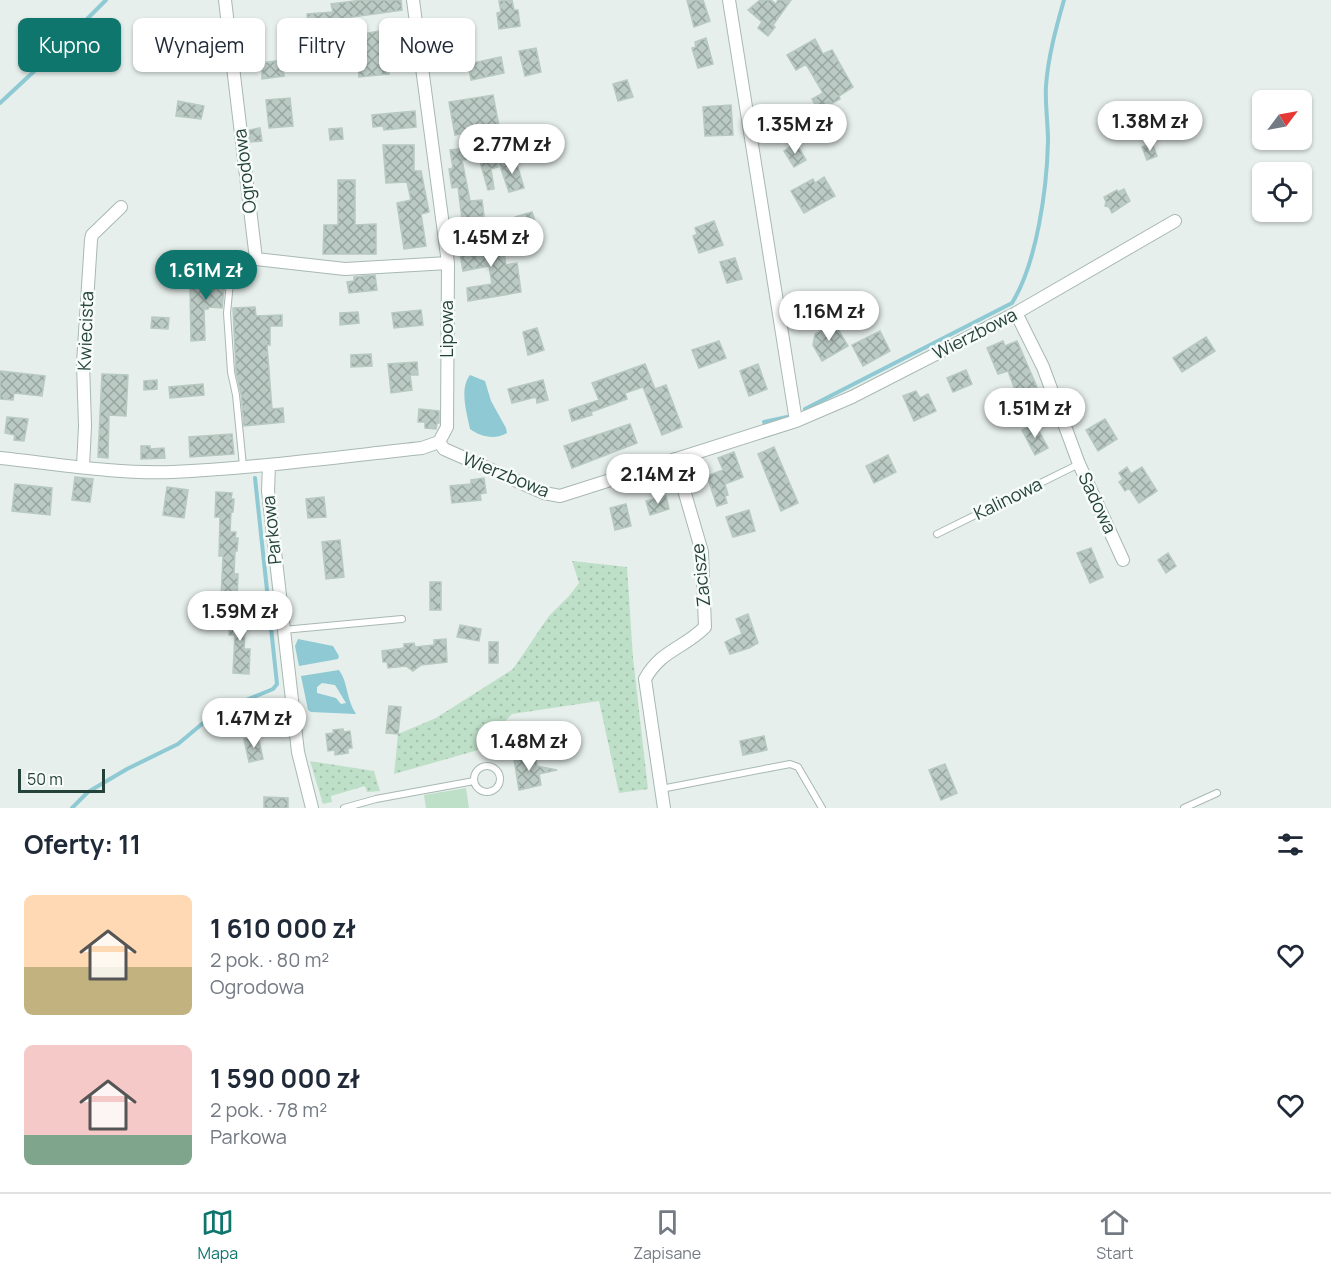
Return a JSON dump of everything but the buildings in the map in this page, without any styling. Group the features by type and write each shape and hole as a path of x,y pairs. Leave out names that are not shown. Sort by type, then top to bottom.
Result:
{"street":[{"name":"Ogrodowa","path":"225,0 227,18"},
{"name":"Lipowa","path":"414,0 448,263 447,427 439,442"},
{"path":"729,0 796,421"},
{"name":"Ogrodowa","path":"233,72 256,259"},
{"name":"Kwiecista","path":"83,467 85,416 83,363 91,240 92,235 121,207"},
{"name":"Wierzbowa","path":"439,442 444,449 544,493 560,496 796,421 852,397 1016,313 1175,221"},
{"path":"256,259 345,270 448,263"},
{"name":"Sadowa","path":"1016,313 1043,367 1079,464 1123,560"},
{"path":"0,458 114,471 171,472 269,465 422,448 439,442"},
{"name":"Zacisze","path":"664,808 645,679 653,665 664,655 692,640 705,627 702,552 675,459"},
{"name":"Parkowa","path":"269,465 268,491 298,752 312,808"}],"lane":[{"path":"243,466 236,395 231,372 227,313 231,272 239,264 256,259"},
{"name":"Kalinowa","path":"937,534 1079,464"},
{"path":"283,630 402,619"},
{"path":"661,789 790,764 798,767 822,808"},
{"path":"487,765 500,773 501,781 498,788 491,792 483,792 477,788 474,781 475,773 487,765"},
{"path":"344,808 376,799 474,781"},
{"path":"1184,808 1216,793"}],"green space":[{"path":"572,561 627,567 633,658 648,789 619,793 599,701 512,714 478,750 394,774 398,734 436,718 513,669 549,616 579,583"},
{"path":"310,761 374,771 380,791 367,792 365,786 331,796 332,802 323,804"},
{"path":"466,788 469,808 426,808 424,795"}],"water":[{"path":"470,375 485,381 491,401 507,433 488,437 470,429 464,394"},
{"path":"298,639 333,646 339,656 338,659 299,666 295,646"},
{"path":"339,670 356,714 308,710 301,676","holes":["322,683 335,685 346,703 341,704 336,698 317,693 317,687"]}],"waterway":[{"path":"88,18 106,0"},
{"path":"805,409 1012,303 1028,267 1043,202 1048,134 1047,75 1064,0"},
{"path":"0,103 33,72"},
{"path":"764,422 787,417"},
{"path":"72,808 88,792 127,769 178,744 215,713 273,689 277,684 255,478"}]}
